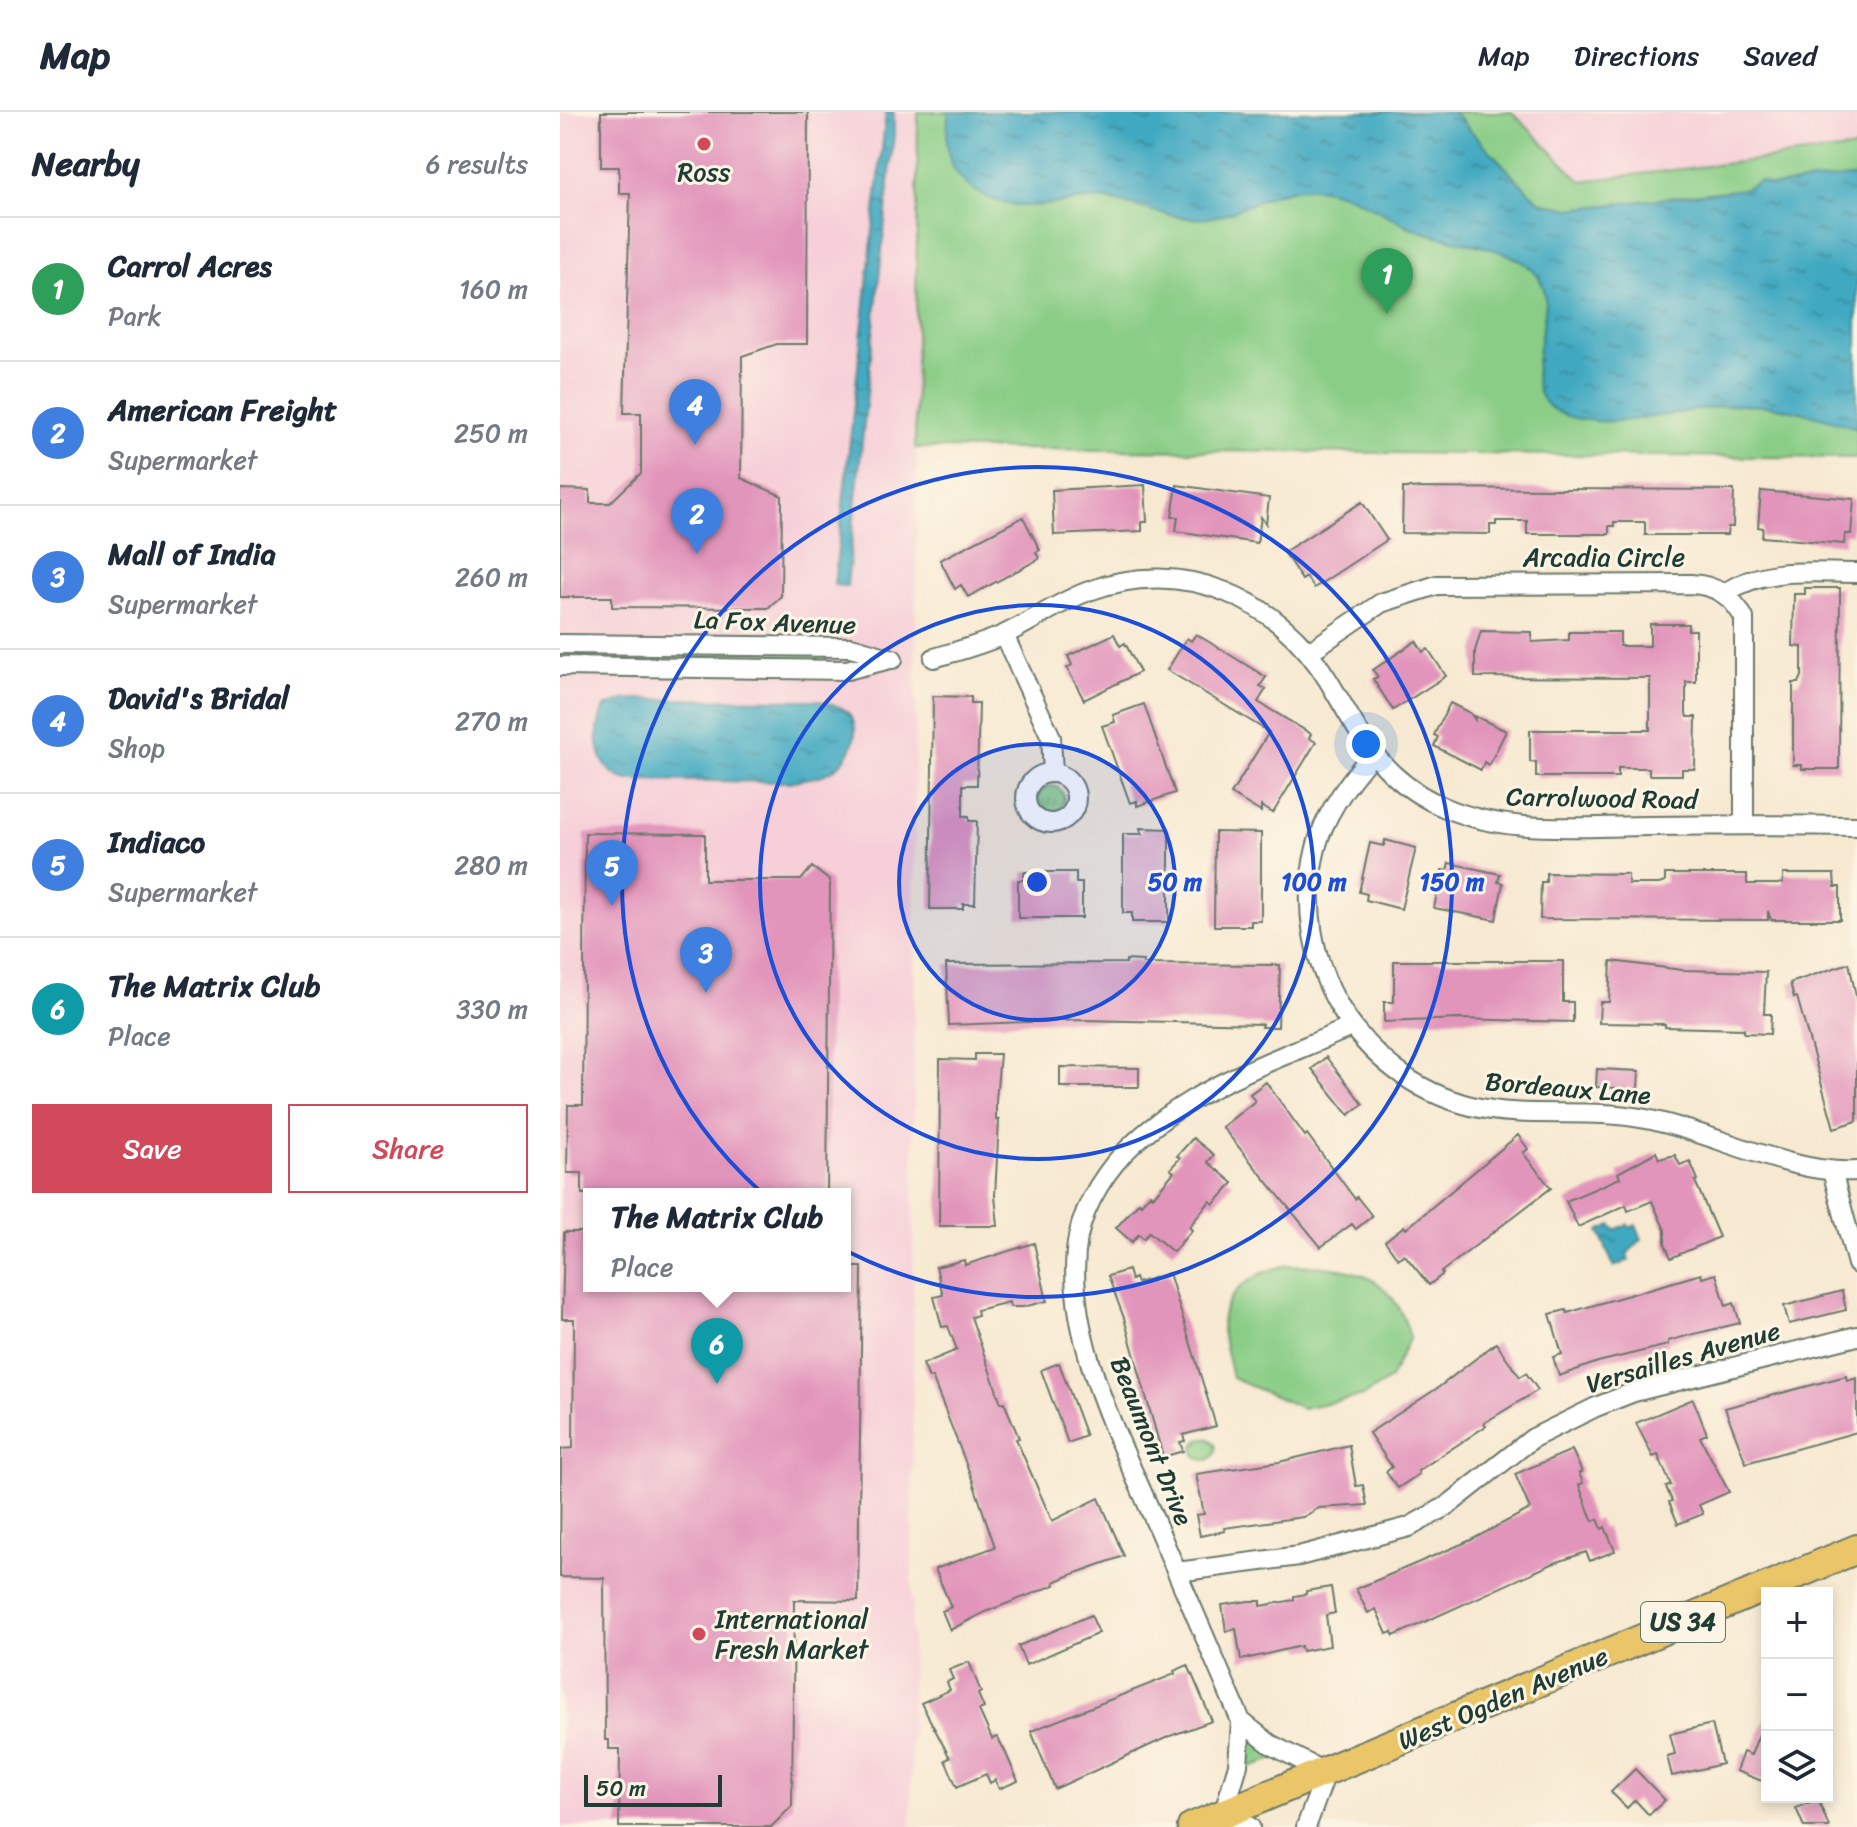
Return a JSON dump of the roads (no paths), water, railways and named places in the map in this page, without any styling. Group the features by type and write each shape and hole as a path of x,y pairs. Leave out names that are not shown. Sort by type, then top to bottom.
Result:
{"main road":[{"name":"West Ogden Avenue","path":"1192,1827 1857,1549"}],"street":[{"path":"1744,825 1745,630 1739,608 1725,593 1745,580 1769,573 1857,573"},
{"name":"Carrolwood Road","path":"934,658 1004,635 1090,590 1118,583 1168,580 1221,589 1243,598 1282,623 1309,652 1372,755 1409,788 1436,804 1496,824 1857,826"},
{"name":"Arcadia Circle","path":"1309,652 1381,603 1437,585 1691,584 1705,585 1725,593"},
{"path":"1004,635 1051,737 1053,773"},
{"name":"La Fox Avenue","path":"560,644 851,647 893,659 847,670 560,666"},
{"name":"Bordeaux Lane","path":"1372,755 1329,815 1317,846 1311,876 1310,918 1316,952 1333,997 1351,1027 1390,1066 1416,1083 1470,1106 1648,1119 1832,1171 1857,1171"},
{"name":"Beaumont Drive","path":"1223,1815 1238,1765 1241,1721 1094,1372 1083,1324 1076,1265 1079,1236 1087,1208 1104,1177 1132,1145 1193,1098 1254,1065 1351,1027"},
{"path":"1832,1171 1857,1264"},
{"name":"Versailles Avenue","path":"1177,1572 1335,1549 1409,1527 1447,1506 1533,1438 1596,1407 1634,1392 1857,1336"},
{"name":"Beaumont Drive","path":"1241,1721 1270,1744 1326,1773"},
{"path":"1306,1827 1326,1773"},
{"path":"1223,1815 1250,1827"}],"water":[{"path":"886,112 894,112 894,135 847,586 834,585"},
{"path":"948,112 1453,112 1541,202 1570,209 1743,189 1760,181 1771,186 1857,176 1857,428 1799,412 1754,405 1620,421 1573,418 1554,410 1542,399 1537,385 1536,369 1545,299 1542,284 1533,270 1503,252 1412,228 1351,197 1325,189 1285,191 1234,211 1195,219 1107,200 1029,206 993,200 971,188 955,171 948,148"},
{"path":"626,699 816,700 846,711 854,724 854,740 847,756 837,767 808,779 788,782 627,780 609,769 599,750 598,739 605,707"},
{"path":"1628,1224 1630,1228 1636,1225 1642,1239 1627,1254 1629,1260 1614,1267 1599,1231 1612,1225 1615,1230"}],"place":[{"name":"Ross","path":"704,144"},
{"name":"Carrol Acres","path":"1387,314"},
{"name":"David's Bridal","path":"695,445"},
{"name":"American Freight","path":"697,554"},
{"name":"Indiaco","path":"612,906"},
{"name":"Mall of India","path":"706,993"},
{"name":"The Matrix Club","path":"717,1384"},
{"name":"International Fresh Market","path":"699,1634"}]}
